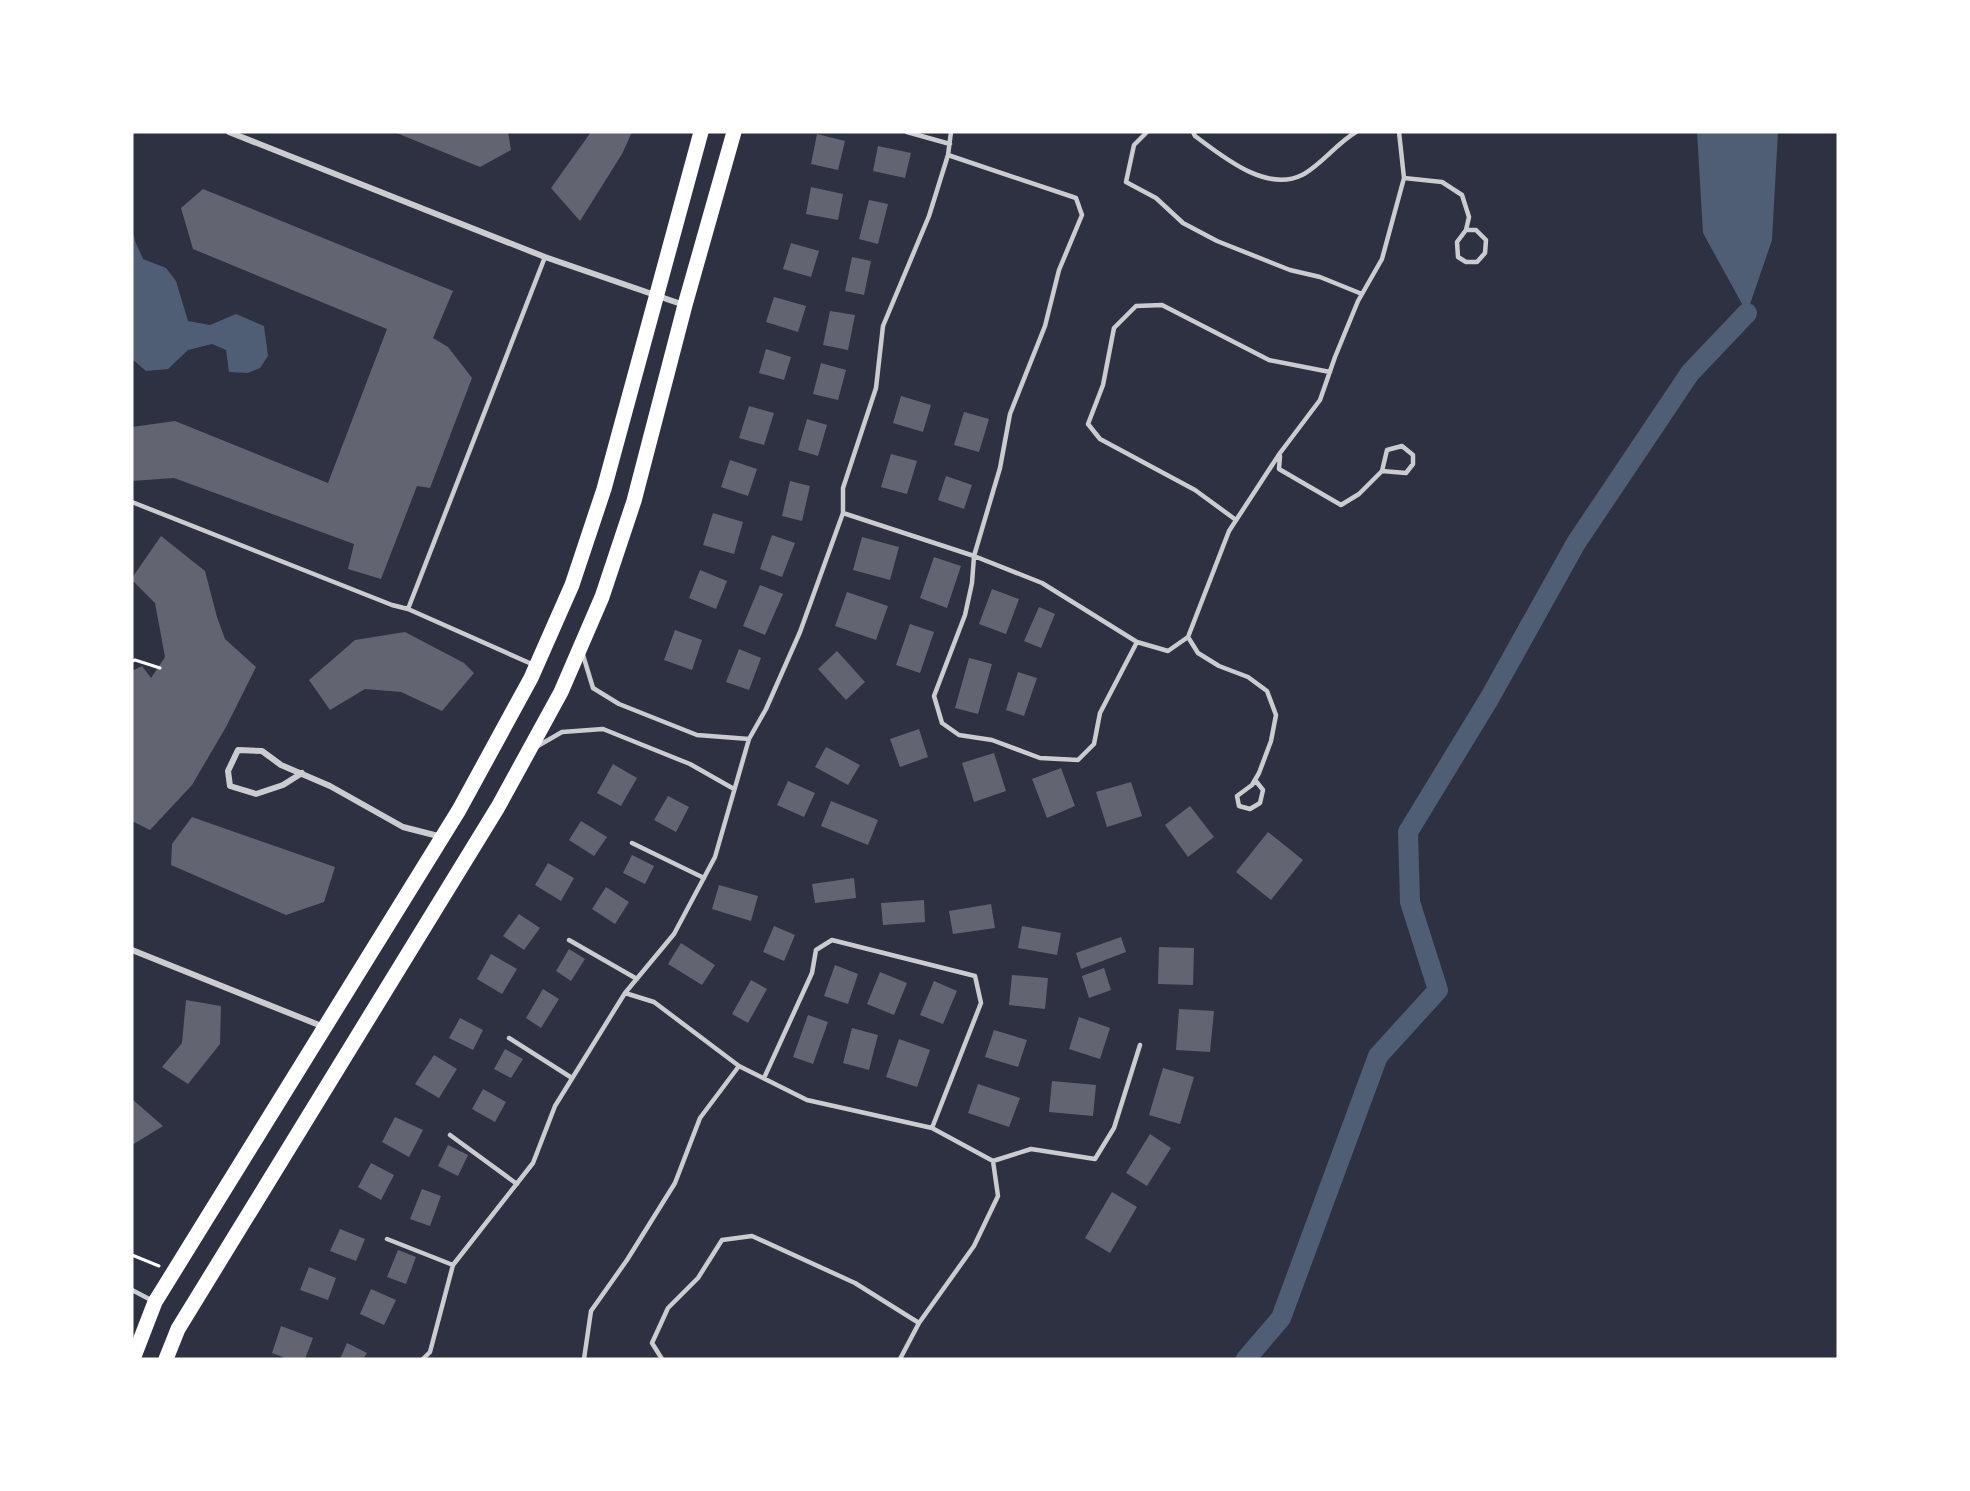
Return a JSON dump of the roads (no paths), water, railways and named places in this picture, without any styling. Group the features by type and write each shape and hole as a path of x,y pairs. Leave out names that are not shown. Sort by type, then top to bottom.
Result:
{"main road":[{"path":"133,1359 156,1302 443,837 536,666 572,585 604,489 701,132"},
{"path":"166,1359 178,1329 492,817 561,692 602,597 634,501 685,305 734,132"}],"street":[{"path":"229,132 545,257 685,305"},
{"path":"302,773 283,785 256,794 230,786 228,771 238,750 262,751 281,765 302,773 330,786 403,827 443,837"},
{"path":"132,950 326,1027"}],"lane":[{"path":"907,132 950,144"},
{"path":"423,1359 430,1352 453,1265 533,1163 555,1106 625,993 674,934 715,857 749,739 766,709 800,632 843,513 843,488 876,388 883,326 929,216 948,155 951,132"},
{"path":"1147,132 1134,146 1126,182 1156,198 1183,224 1217,241 1290,270 1320,277 1362,294"},
{"path":"1193,132 1195,136 1238,167 1278,182 1302,175 1356,132"},
{"path":"843,513 974,556 1042,583 1137,642 1168,651 1188,637 1229,531 1280,453 1320,400 1362,294 1382,259 1404,177 1399,132"},
{"path":"948,155 1076,198 1082,216 1059,270 1045,326 1010,414 1000,468 974,556 972,584 965,615 933,696 942,723 959,735 992,740 1040,758 1078,760 1094,744 1100,713 1137,642"},
{"path":"1404,177 1442,182 1462,195 1469,217 1466,230 1457,242 1458,257 1466,262 1478,262 1485,253 1485,240 1476,230 1466,230"},
{"path":"408,609 545,257"},
{"path":"1236,520 1195,490 1100,439 1088,424 1103,385 1114,328 1136,306 1162,305 1269,360 1330,372"},
{"path":"1280,453 1278,469 1341,505 1359,494 1382,471 1387,450 1402,446 1413,454 1413,464 1406,473 1382,471"},
{"path":"132,502 392,605 408,609 536,666"},
{"path":"1188,637 1198,653 1219,666 1248,677 1267,691 1276,715 1271,741 1252,785 1237,796 1239,806 1250,810 1260,803 1263,790 1255,780"},
{"path":"580,646 593,688 620,704 697,735 749,739"},
{"path":"528,752 562,732 603,729 690,764 734,789"},
{"path":"632,843 704,878"},
{"path":"568,940 637,979"},
{"path":"764,1078 812,973 816,950 832,940 975,976 981,1003 933,1128"},
{"path":"625,993 654,1002 739,1066 807,1100 933,1128 993,1161 1031,1149 1095,1159 1114,1128 1140,1045"},
{"path":"509,1038 572,1078"},
{"path":"584,1359 591,1311 627,1260 675,1183 700,1118 739,1066"},
{"path":"450,1135 517,1184"},
{"path":"900,1359 919,1323 974,1246 998,1196 993,1161"},
{"path":"662,1359 652,1343 668,1308 698,1278 722,1240 752,1236 855,1283 919,1323"},
{"path":"387,1239 453,1265"},
{"path":"132,1290 156,1302"}],"water":[{"path":"1697,132 1778,132 1772,240 1747,313 1703,233"},
{"path":"132,227 143,259 166,268 176,281 188,321 210,325 236,314 264,326 268,356 260,368 248,373 229,372 226,350 212,344 188,350 168,369 146,371 132,359"}],"waterway":[{"path":"1246,1359 1281,1318 1378,1056 1438,990 1410,902 1408,832 1489,699 1576,543 1690,373 1747,313"}]}
